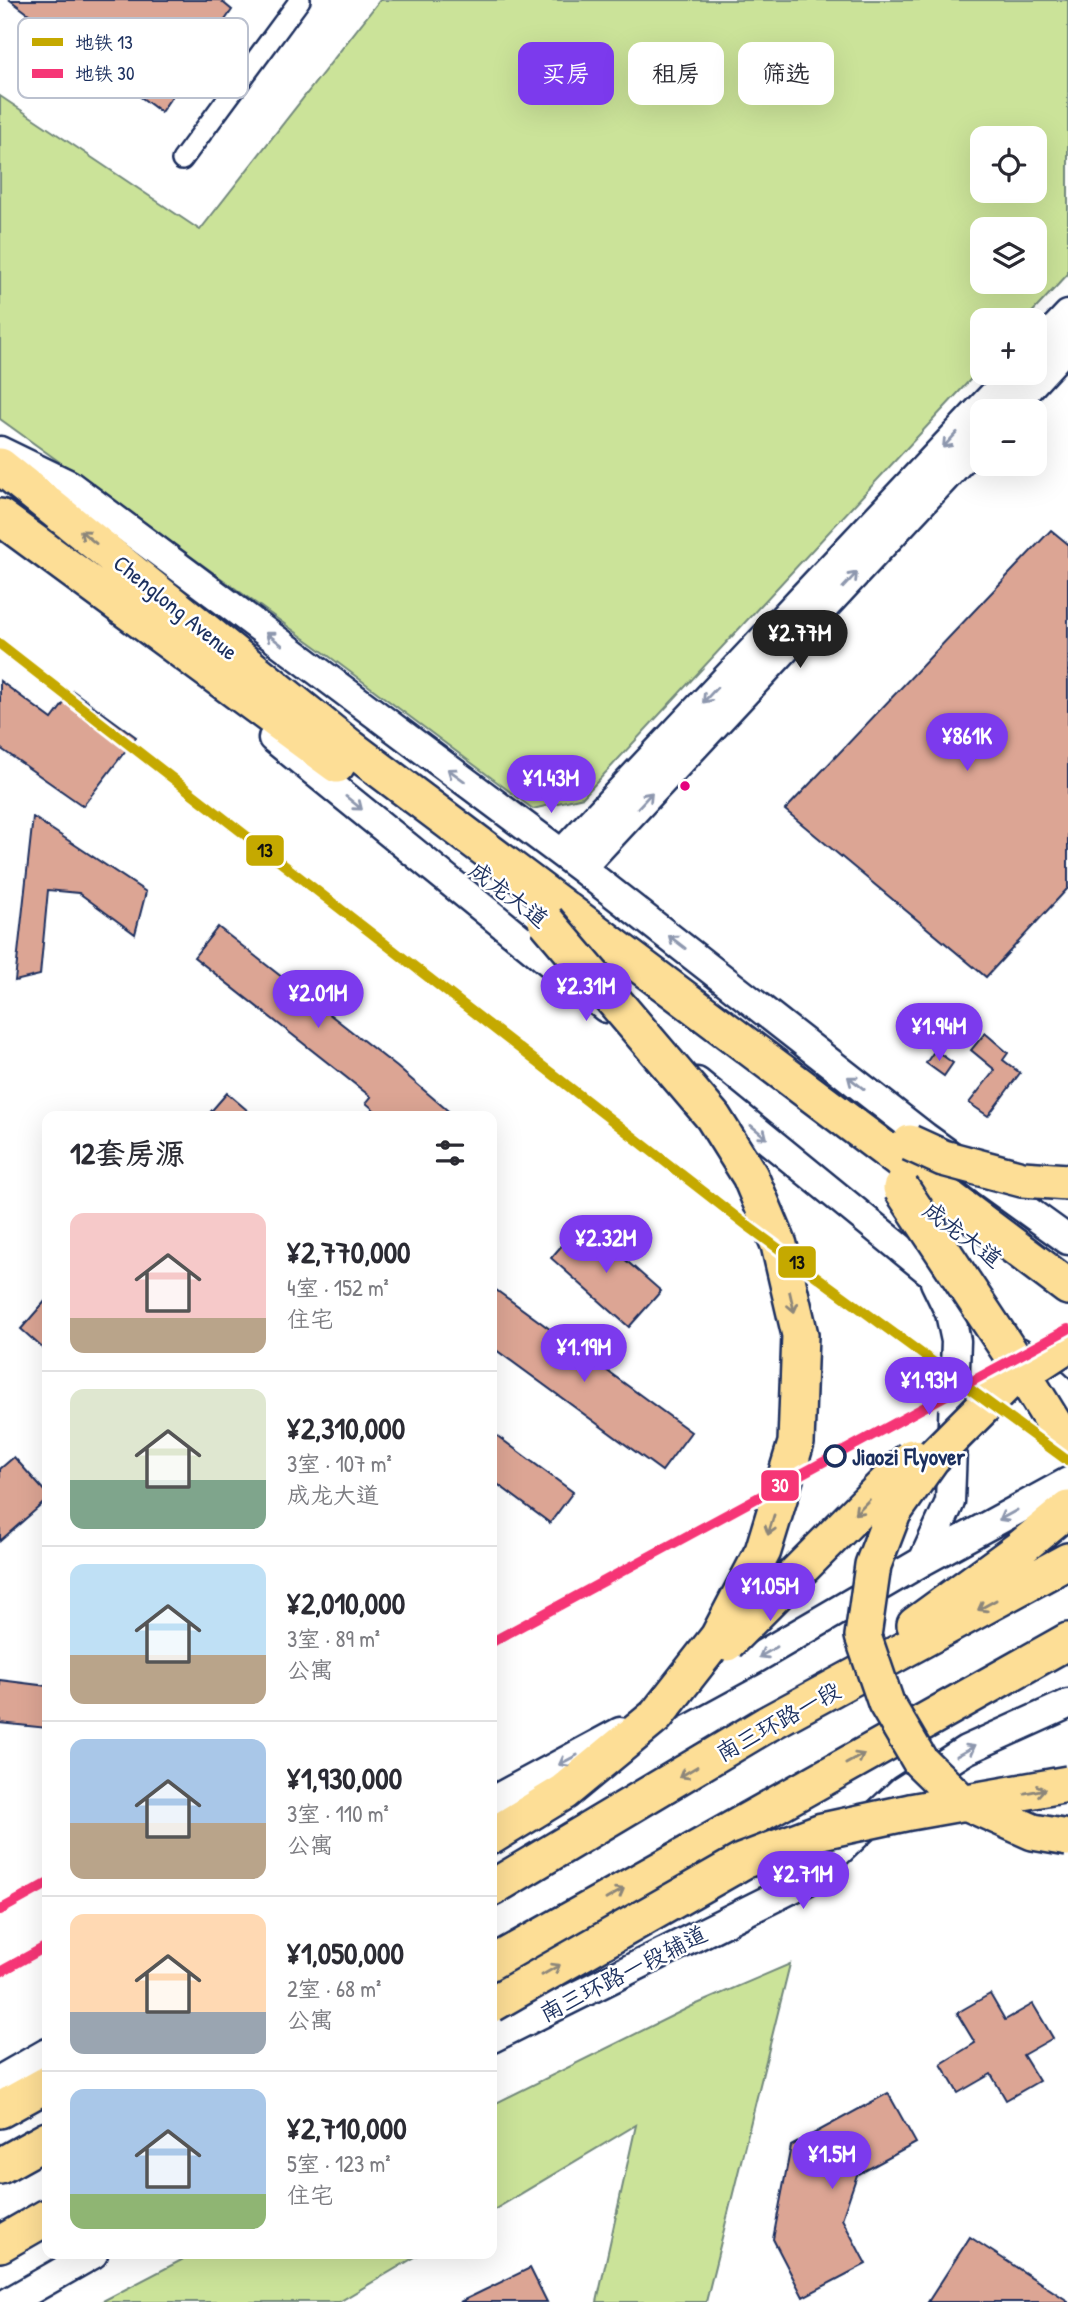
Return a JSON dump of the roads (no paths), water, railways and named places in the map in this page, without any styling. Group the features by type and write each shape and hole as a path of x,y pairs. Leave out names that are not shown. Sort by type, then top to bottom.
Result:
{"highway":[{"name":"Chenglong Avenue","path":"0,466 345,757"},
{"name":"成龙大道","path":"0,517 134,617 345,757 1023,1266"},
{"name":"成龙大道","path":"551,912 901,1188 1023,1266"},
{"path":"551,912 697,987 829,1091 910,1143 943,1158 1022,1179 1068,1182"},
{"path":"551,912 713,1117 750,1176 779,1245 800,1335 796,1443 763,1551 718,1637 656,1716"},
{"path":"901,1188 1009,1351 1068,1447"},
{"path":"1023,1266 1068,1287"},
{"path":"1023,1266 1068,1312"},
{"path":"497,1833 564,1792 656,1716 936,1432 1068,1344"},
{"path":"1005,1385 932,1458 893,1513 873,1565 863,1636 887,1703 919,1761 959,1799 1033,1832 1068,1838"},
{"path":"829,1692 958,1591 1018,1550 1068,1508"},
{"name":"南三环路一段","path":"497,1885 767,1724 1068,1561"},
{"path":"497,1961 1068,1641"},
{"path":"497,2001 743,1861 822,1831 910,1812 1068,1784"},
{"path":"0,2110 42,2087"},
{"path":"0,2166 42,2143"},
{"path":"0,2244 42,2220"},
{"path":"0,2253 42,2238"}],"main road":[{"path":"1047,337 1068,315"},
{"path":"1018,399 1068,345"},
{"path":"572,860 1003,385"},
{"path":"572,860 970,450"},
{"path":"0,451 68,484 572,860 925,1137 1067,1239"},
{"path":"134,617 239,709 931,1273 1068,1397"},
{"path":"923,1561 950,1502 956,1341 950,1313 931,1273"},
{"path":"497,1798 755,1659 923,1561 1068,1482"},
{"name":"南三环路一段辅道","path":"497,2036 807,1881 902,1791 966,1750 1068,1703"},
{"path":"0,2080 42,2056"},
{"path":"9,2302 84,2259"}],"street":[{"path":"248,71 300,0"},
{"path":"182,160 228,98"}],"metro line":[{"name":"13","path":"0,644 749,1227 1068,1461"},
{"name":"30","path":"497,1639 1068,1329"},
{"name":"30","path":"0,1910 42,1887"},
{"name":"30","path":"0,1972 42,1949"}],"place":[{"name":"Jiaozi Flyover","path":"835,1456"}]}
